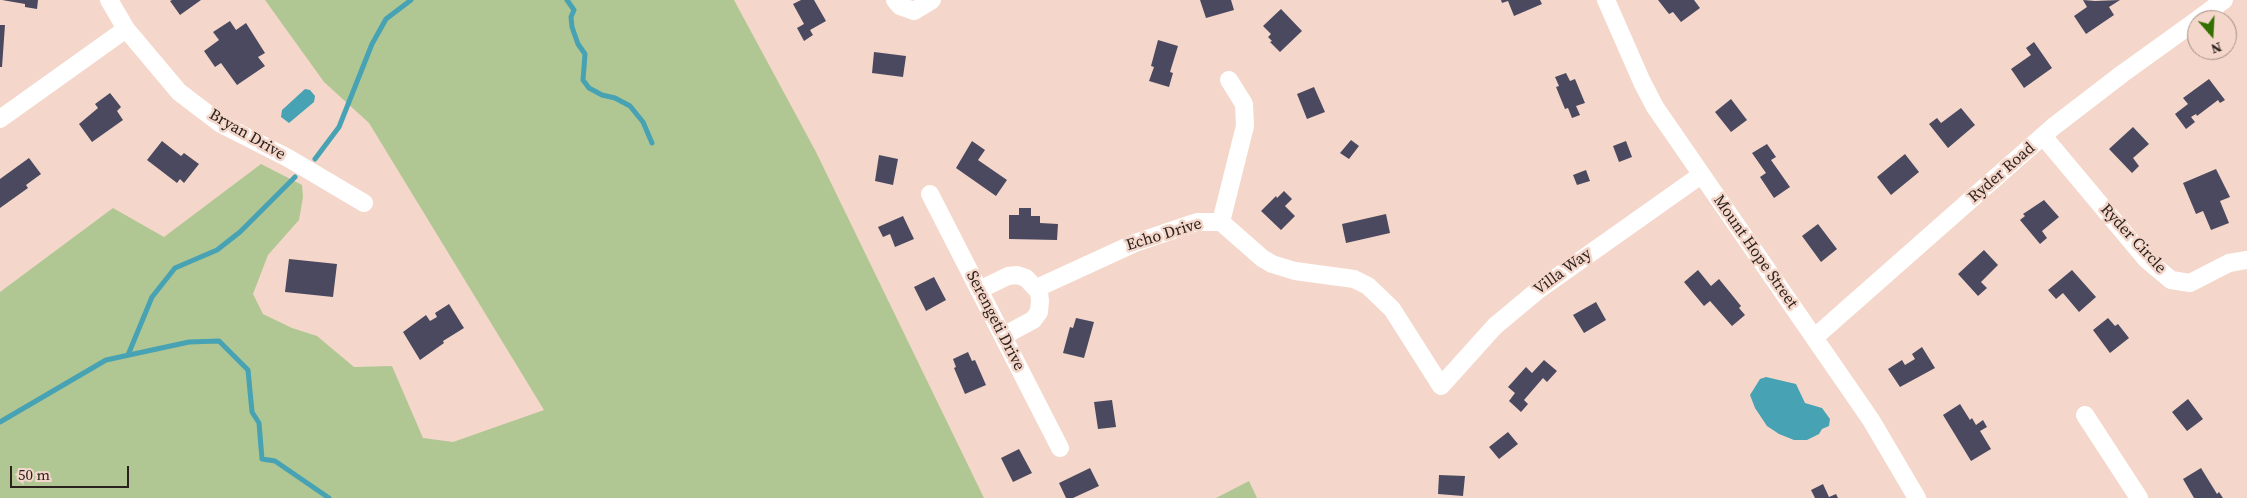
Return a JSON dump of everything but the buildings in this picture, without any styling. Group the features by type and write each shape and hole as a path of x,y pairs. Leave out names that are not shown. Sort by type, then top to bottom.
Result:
{"street":[{"name":"Bryan Drive","path":"109,0 126,29 179,92 222,124 288,158 364,204"},
{"path":"894,0 900,6 914,11 932,0"},
{"name":"Mount Hope Street","path":"1606,0 1642,82 1670,130 1871,420 1917,498"},
{"name":"Ryder Road","path":"2210,10 2224,0"},
{"name":"Ryder Road","path":"1815,337 2043,136 2122,74 2187,27"},
{"path":"0,119 126,29"},
{"path":"1221,222 1245,126 1244,104 1229,80"},
{"name":"Ryder Circle","path":"2043,136 2146,259 2171,280 2190,283 2229,263 2247,260"},
{"name":"Villa Way","path":"1441,386 1495,326 1557,274 1701,175"},
{"name":"Serengeti Drive","path":"930,194 1060,448"},
{"name":"Echo Drive","path":"1036,288 1135,242 1197,222 1221,222 1262,258 1272,264 1354,280 1368,286 1392,309 1441,386"},
{"path":"979,290 1008,276 1026,278 1036,288 1040,302 1038,312 1033,320 1003,336"},
{"path":"2085,415 2139,498"}],"green space":[{"path":"265,0 734,0 816,152 984,498 0,498 0,292 113,208 164,237 261,164 302,185 303,197 299,220 268,255 253,294 263,314 292,328 317,336 354,367 392,366 423,438 453,442 544,410 369,123 324,82"},
{"path":"1249,481 1257,498 1216,498"}],"water":[{"path":"305,89 310,90 315,96 314,102 289,123 281,117 282,110"},
{"path":"1766,377 1796,384 1805,403 1822,408 1830,419 1829,426 1807,440 1794,440 1779,434 1767,426 1755,408 1750,395 1760,379"}],"waterway":[{"path":"315,159 339,127 372,44 386,19 411,0"},
{"path":"567,0 574,10 571,17 572,27 578,44 585,54 583,80 589,88 630,106 643,122 652,143"},
{"path":"128,355 152,297 175,268 217,250 240,232 295,177"},
{"path":"0,422 106,360 189,342 219,341 248,370 252,412 259,423 262,459 275,461 329,498"}]}
